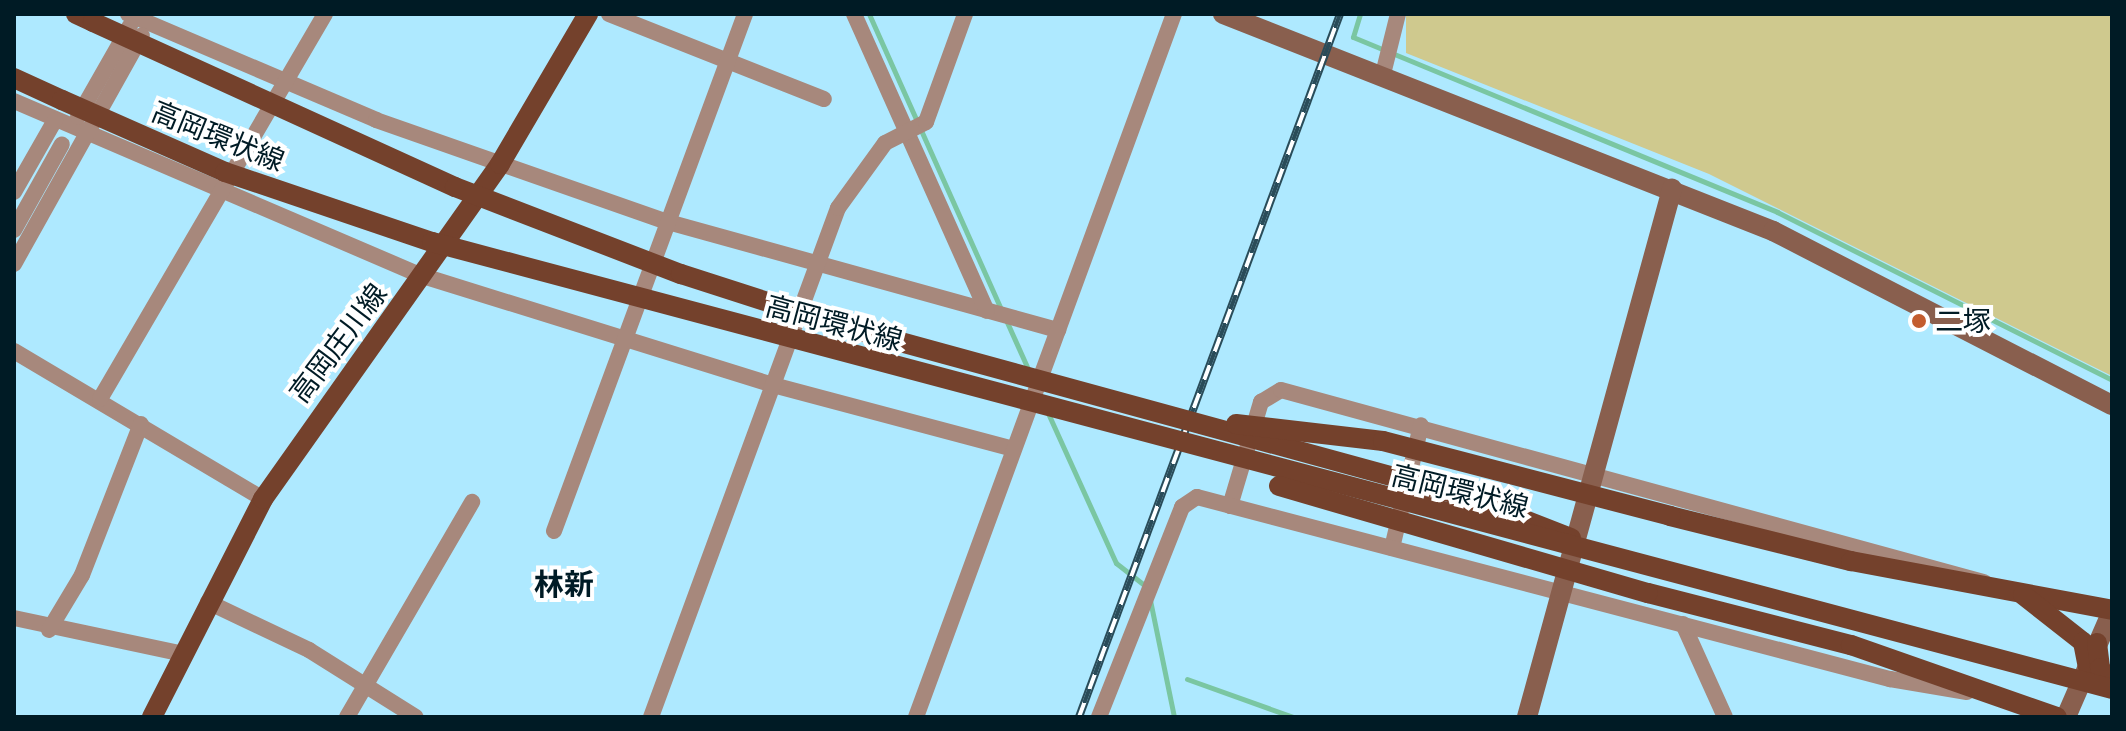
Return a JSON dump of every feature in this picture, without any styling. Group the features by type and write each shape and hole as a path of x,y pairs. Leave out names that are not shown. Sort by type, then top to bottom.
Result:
{"main road":[{"name":"高岡庄川線","path":"152,717 263,499 500,164 588,14"},
{"name":"高岡環状線","path":"85,18 455,187 681,274 1172,417 1460,495 1657,571"},
{"name":"高岡環状線","path":"14,78 225,172 432,242 1059,414 2112,688"},
{"path":"1059,414 1363,514 1648,593 1851,645 1986,696 2057,717"},
{"path":"1172,417 1383,441 1670,516 1999,590 2112,610"},
{"path":"2020,593 2083,642 2088,667"},
{"path":"2097,643 2100,668 2112,688"}],"street":[{"path":"100,399 224,193 284,81 325,14"},
{"path":"609,14 824,99"},
{"path":"554,531 745,14"},
{"path":"854,14 914,126 987,311"},
{"path":"651,717 838,208 885,143 914,126 965,14"},
{"path":"916,717 1174,14"},
{"path":"1223,14 1383,74 1785,237 2112,405"},
{"path":"1383,74 1398,14"},
{"path":"78,117 129,19 151,19 284,81 500,164 668,222 1058,330"},
{"path":"14,264 151,19"},
{"path":"14,101 423,276 773,385 1013,449"},
{"path":"14,192 55,120"},
{"path":"14,230 62,144"},
{"path":"1527,717 1672,189"},
{"path":"14,351 100,399 263,499"},
{"path":"1230,506 1269,392 1421,425 1962,570 1999,590"},
{"path":"49,630 82,575 141,424"},
{"path":"1392,548 1421,425"},
{"path":"1099,717 1136,621 1156,583 1182,507 1197,497 1890,679 1986,696"},
{"path":"347,717 472,502"},
{"path":"208,602 309,650 365,688 416,717"},
{"path":"2066,717 2112,610"},
{"path":"14,618 49,630 184,654"},
{"path":"1683,624 1725,717"}],"shaded area":[{"path":"1406,14 2112,14 2112,376 1709,174 1406,53"}],"waterway":[{"path":"869,14 1002,311"},
{"path":"1360,14 1353,37 1777,212 2112,380"},
{"path":"1006,320 1028,369"},
{"path":"1047,411 1116,563 1147,587"},
{"path":"1150,600 1174,717"},
{"path":"1187,679 1293,717"}],"railway":[{"path":"1079,717 1340,14"}],"place":[{"name":"二塚","path":"1919,321"}],"district":[{"name":"林新","path":"564,585"}]}
